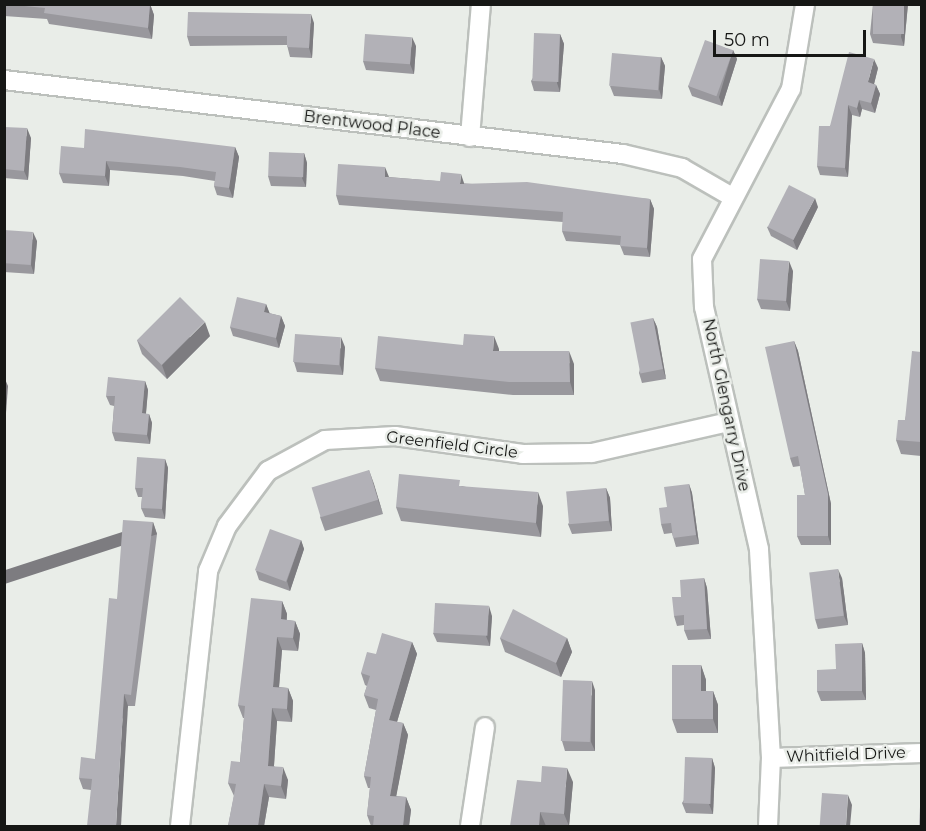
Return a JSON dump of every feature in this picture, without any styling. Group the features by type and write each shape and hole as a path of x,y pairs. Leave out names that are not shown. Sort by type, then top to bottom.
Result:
{"street":[{"path":"470,137 481,4"},
{"name":"North Glengarry Drive","path":"768,826 771,758 759,549 728,422 704,307 702,259 732,197 791,89 805,4"},
{"name":"Brentwood Place","path":"4,80 623,154 682,168 732,197"},
{"name":"Greenfield Circle","path":"180,826 208,571 226,526 268,471 325,440 395,436 523,454 592,453 728,422"},
{"path":"470,826 485,727"},
{"name":"Whitfield Drive","path":"771,758 921,753"}],"building":[{"path":"4,4 150,4 148,28 44,13 45,8"},
{"path":"873,4 904,4 904,34 873,34"},
{"path":"188,12 311,14 309,48 287,47 287,36 187,36"},
{"path":"534,33 560,34 558,82 532,81"},
{"path":"365,34 412,37 410,64 363,61"},
{"path":"705,40 733,50 716,96 688,86"},
{"path":"849,52 874,59 868,82 876,85 871,103 859,100 857,108 848,105 845,168 817,166 819,126 830,126"},
{"path":"612,53 661,57 658,90 609,86"},
{"path":"4,127 27,128 24,171 4,169"},
{"path":"85,129 235,147 229,188 214,186 216,172 180,167 106,161 105,176 59,173 61,146 84,148"},
{"path":"269,152 304,153 303,177 268,176"},
{"path":"338,164 385,167 385,177 440,181 441,172 461,174 460,184 527,182 650,199 647,248 620,246 621,236 562,231 563,212 336,195"},
{"path":"789,185 815,198 794,240 768,227"},
{"path":"4,230 33,232 31,265 4,263"},
{"path":"760,259 789,261 786,301 757,299"},
{"path":"180,297 205,322 162,365 137,340"},
{"path":"237,297 266,304 264,312 281,316 276,338 230,327"},
{"path":"653,318 663,369 640,373 630,322"},
{"path":"295,334 341,337 339,365 293,362"},
{"path":"464,334 494,336 493,351 569,351 570,382 509,382 375,368 378,336 463,345"},
{"path":"794,341 828,494 828,536 797,536 797,495 805,495 798,456 790,458 765,347"},
{"path":"912,351 921,352 921,442 896,440 898,420 905,420"},
{"path":"108,377 145,381 142,413 149,414 147,435 112,432 115,396 106,396"},
{"path":"137,457 165,459 162,509 141,508 143,488 135,488"},
{"path":"369,470 378,500 321,517 312,488"},
{"path":"399,474 460,480 459,486 538,492 536,523 396,507"},
{"path":"689,484 696,535 673,538 671,523 661,524 659,508 667,507 664,487"},
{"path":"606,488 609,521 569,524 566,491"},
{"path":"123,520 153,522 131,695 124,694 116,826 87,826 92,779 79,778 81,757 95,759 109,598 117,599"},
{"path":"270,529 301,540 286,582 255,570"},
{"path":"838,569 844,616 815,619 809,573"},
{"path":"704,578 707,629 684,630 684,615 674,616 672,597 681,597 680,580"},
{"path":"251,598 282,601 281,619 295,621 293,638 277,637 273,687 288,688 287,709 272,708 268,766 283,767 281,786 264,784 258,826 228,826 236,784 228,783 231,761 240,762 245,706 238,705"},
{"path":"435,603 489,606 487,636 433,633"},
{"path":"513,609 567,638 556,663 500,638"},
{"path":"382,633 412,642 389,720 403,723 390,796 406,797 403,826 373,826 374,816 367,815 371,777 364,776 378,699 364,695 370,676 361,673 367,652 376,654"},
{"path":"862,643 862,691 817,691 817,670 836,669 835,644"},
{"path":"672,665 701,665 701,691 713,691 713,719 672,719"},
{"path":"563,680 592,681 590,742 561,741"},
{"path":"685,757 712,758 710,804 683,803"},
{"path":"542,766 567,768 564,814 540,812 539,826 510,826 517,780 541,782"},
{"path":"822,793 848,795 846,826 820,826"},
{"path":"920,807 921,826 919,826"}]}
